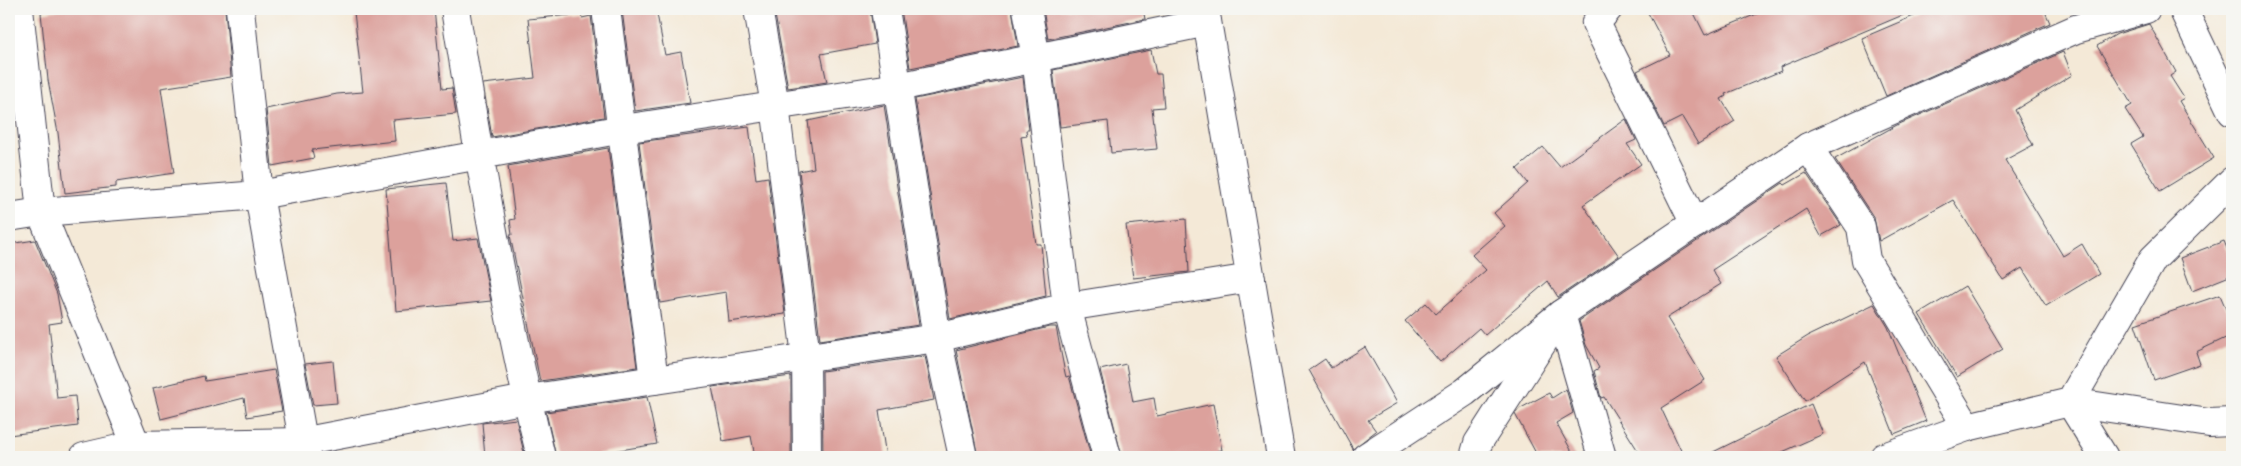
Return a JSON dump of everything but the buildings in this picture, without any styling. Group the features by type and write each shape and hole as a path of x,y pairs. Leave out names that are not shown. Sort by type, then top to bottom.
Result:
{"street":[{"path":"18,9 41,212 137,451"},
{"path":"240,9 259,195 304,450"},
{"path":"455,9 479,156 527,399 541,457"},
{"path":"606,9 654,380"},
{"path":"758,9 775,105 806,357 807,457"},
{"path":"885,9 937,338 963,457"},
{"path":"1027,9 1036,58 1067,307 1107,457"},
{"path":"1608,9 1596,23 1696,224"},
{"path":"1366,457 1465,392 1561,314 1808,147 2072,19 2146,9"},
{"path":"2183,9 2232,112"},
{"path":"9,217 41,212 259,195 623,129 898,86 1036,58 1206,15 1281,457"},
{"path":"1808,147 1861,227 1866,260 1967,427"},
{"path":"2070,402 2153,259 2232,181"},
{"path":"84,457 137,451 304,450 527,399 937,338 1067,307 1251,278"},
{"path":"1474,457 1478,443 1561,314"},
{"path":"1561,314 1602,457"},
{"path":"2070,402 2104,457"},
{"path":"1884,457 1967,427 2070,402 2209,423 2232,422"}]}
